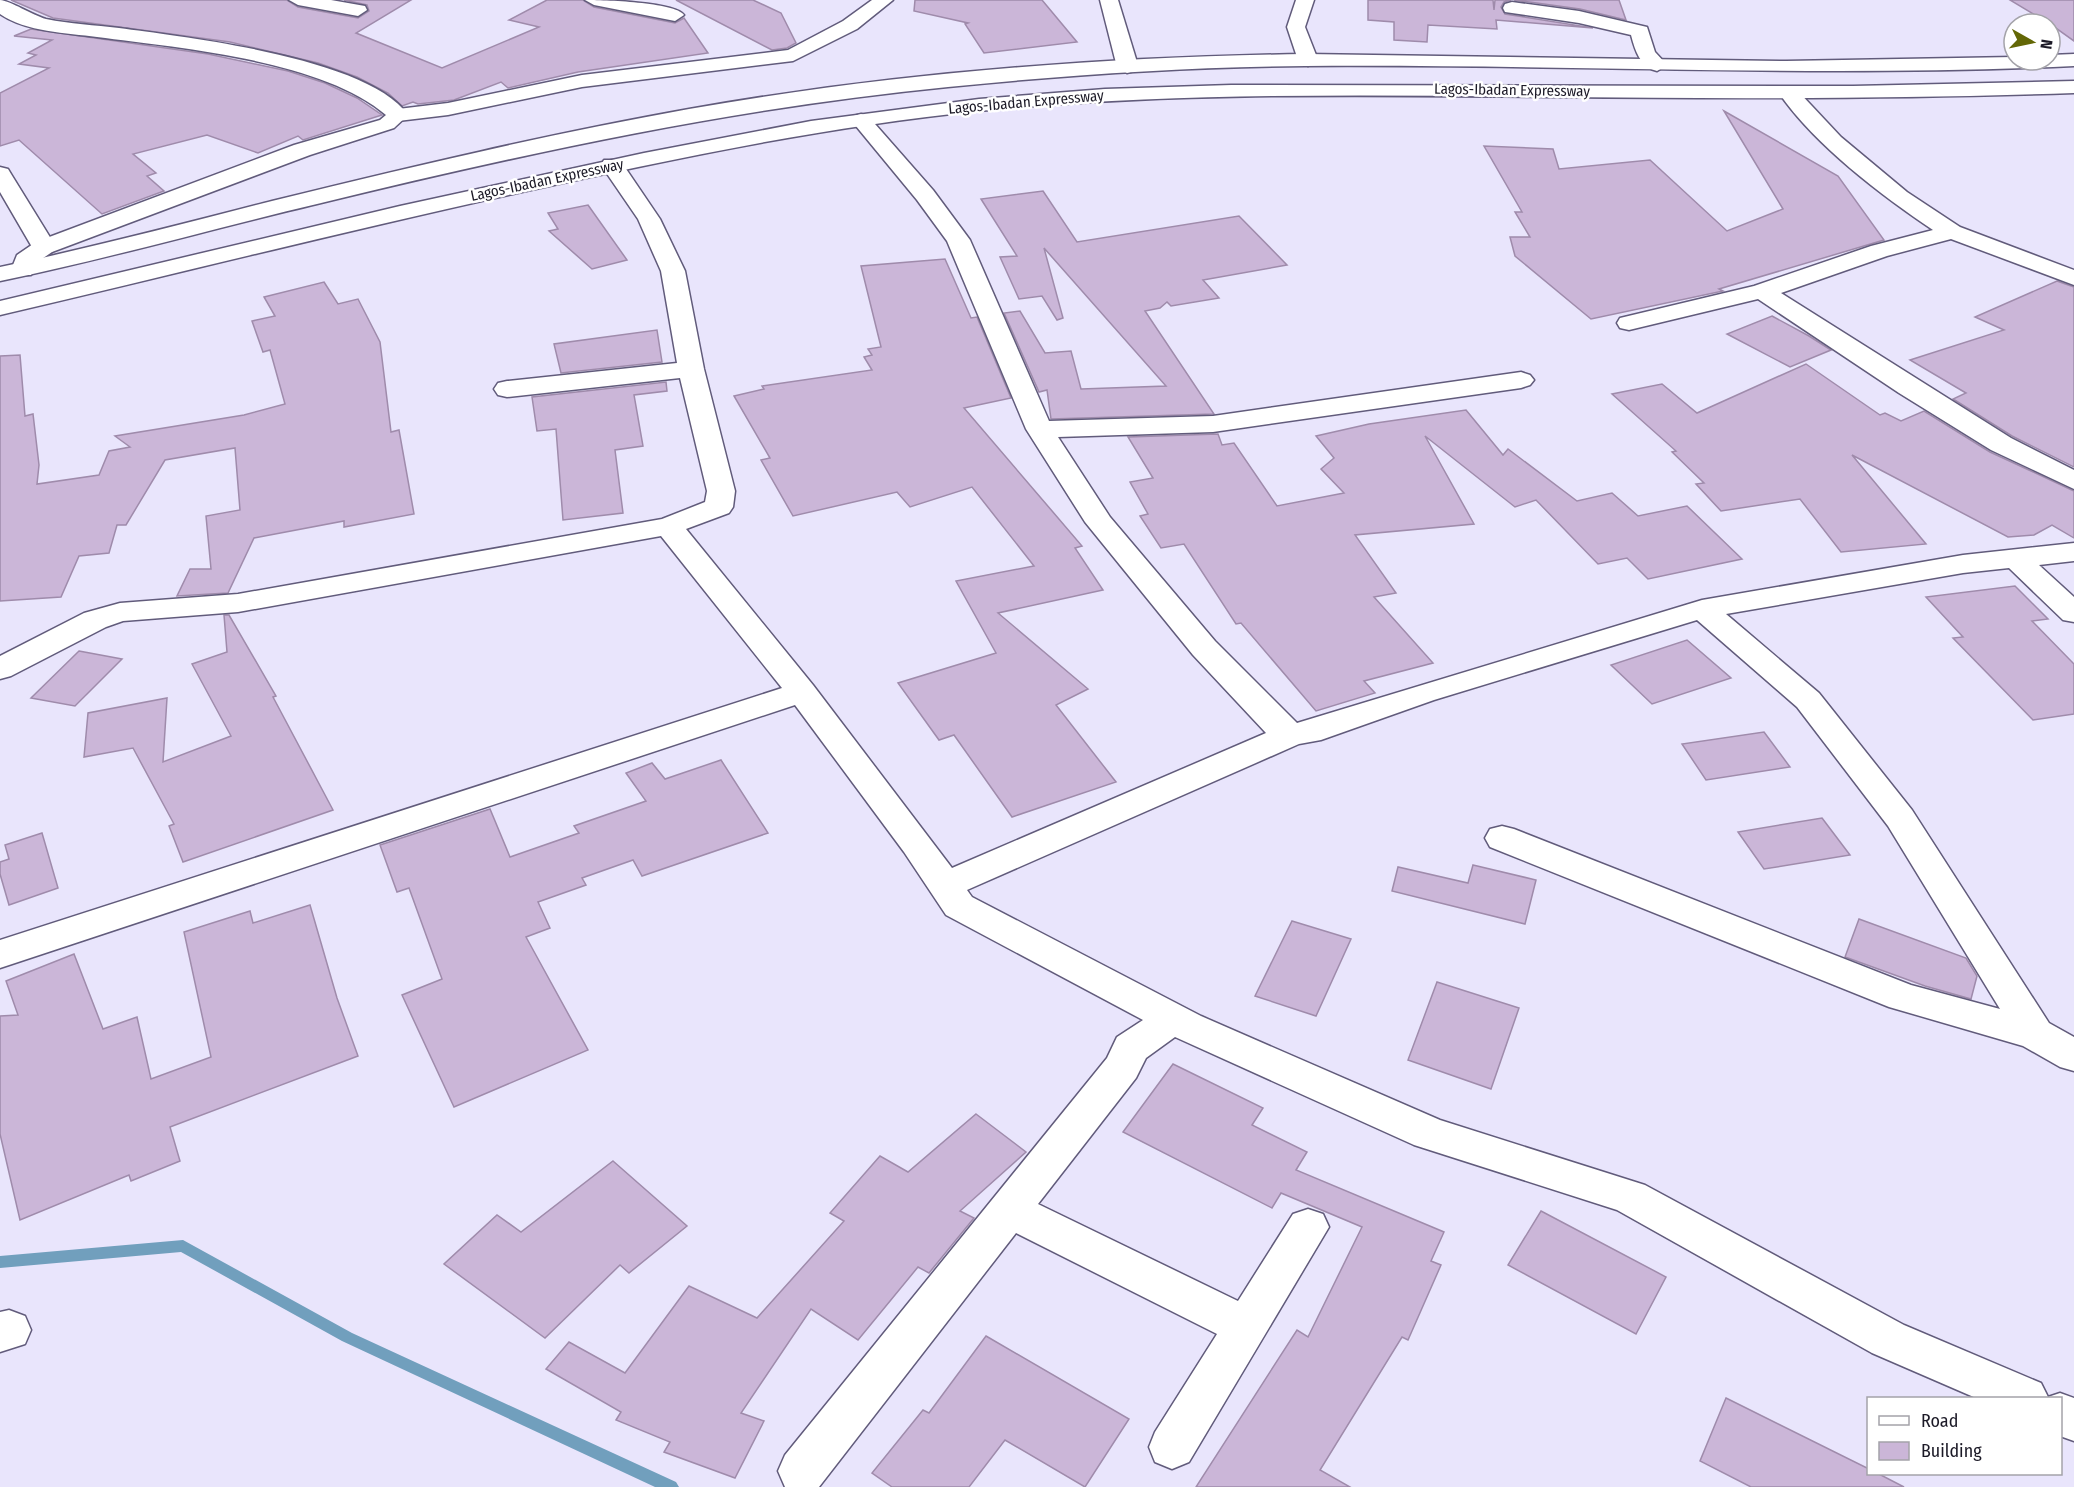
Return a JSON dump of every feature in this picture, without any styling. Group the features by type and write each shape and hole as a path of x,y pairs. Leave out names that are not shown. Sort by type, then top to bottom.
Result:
{"main road":[{"path":"298,0 358,10"},
{"path":"594,0 675,15"},
{"path":"23,270 25,260 44,247 282,157 387,124 398,115 448,109 582,81 793,55 850,25 884,0"},
{"path":"1109,0 1111,15 1126,51 1127,67"},
{"path":"1305,0 1296,27 1308,60"},
{"path":"0,5 11,13 44,24 252,55 307,68 377,95 391,104 398,115"},
{"path":"1512,8 1589,19 1640,31 1646,54 1657,65"},
{"name":"Lagos-Ibadan Expressway","path":"0,274 317,197 691,116 895,86 1199,62 1308,60 1941,66 2074,60"},
{"name":"Lagos-Ibadan Expressway","path":"0,308 612,165 736,140 861,120 979,105 1105,95 1229,90 1408,88 1789,93 2074,87"},
{"path":"1789,93 1834,141 1899,197 1952,232 2074,278"},
{"path":"861,120 925,195 958,240 1039,429 1099,522 1204,648 1280,728 1293,734"},
{"path":"0,669 95,620 120,612 238,603 668,526 719,507 722,500 691,369 673,271 650,219 612,165"},
{"path":"0,174 44,247"},
{"path":"1629,323 1762,291 1879,251 1952,232"},
{"path":"1762,291 1917,393 2001,444 2074,481"},
{"path":"507,389 691,369"},
{"path":"1039,429 1213,424 1521,380"},
{"path":"668,526 802,692 960,906 1168,1016 1428,1133 1630,1197 1888,1339 2023,1397"},
{"path":"945,885 1293,734 1309,732 1423,693 1702,609 1963,564 2074,552"},
{"path":"2015,558 2074,613"},
{"path":"1702,609 1808,700 1900,818 2035,1034"},
{"path":"0,954 802,692"},
{"path":"1502,838 1902,997 2035,1034 2074,1056"},
{"path":"802,1471 1122,1067 1131,1048 1160,1028 1168,1016"},
{"path":"1009,1209 1246,1327"},
{"path":"1172,1447 1308,1227"}],"building":[{"path":"11,0 287,0 298,7 358,18 369,11 367,5 344,0 411,0 356,33 442,68 539,27 509,20 547,0 583,0 594,7 675,23 684,18 708,53 578,72 508,88 501,82 454,100 418,104 413,102 402,106 388,93 357,77 318,63 230,42 53,18"},
{"path":"676,0 753,0 781,13 796,43 787,48 772,50"},
{"path":"915,0 1042,0 1077,42 984,53 965,24 968,23 914,11"},
{"path":"1368,0 1493,0 1494,10 1495,0 1511,0 1504,2 1501,7 1505,14 1593,28 1496,20 1497,29 1428,25 1427,42 1394,40 1394,22 1368,20"},
{"path":"1514,0 1619,0 1626,20 1580,9"},
{"path":"2010,0 2074,0 2074,41 2062,32 2062,12 2030,12"},
{"path":"31,29 208,54 288,71 325,83 357,98 382,115 303,140 298,136 258,153 207,135 133,154 156,173 147,176 164,191 102,214 19,140 0,146 0,93 49,68 19,64 36,55 28,53 52,40 14,36"},
{"path":"1724,111 1838,176 1884,240 1719,289 1723,291 1591,319 1515,256 1510,237 1530,237 1515,212 1522,212 1484,146 1553,149 1559,169 1650,160 1727,231 1783,209"},
{"path":"1043,191 1077,242 1239,216 1287,265 1203,280 1219,298 1171,306 1167,302 1160,308 1145,311 1214,414 1051,419 1047,390 1039,392 1004,313 1020,311 1045,353 1071,351 1081,389 1166,386 1044,248 1063,318 1057,320 1042,296 1019,299 1000,257 1017,256 981,199"},
{"path":"588,205 627,260 592,269 549,231 558,229 548,213"},
{"path":"945,259 971,318 977,317 1011,398 964,408 1082,546 1075,548 1103,590 998,613 1088,689 1056,705 1116,782 1012,817 954,735 939,740 898,683 996,653 956,581 1034,566 972,487 910,507 897,492 793,516 761,460 770,458 734,396 764,389 762,386 872,370 864,357 872,355 868,349 881,347 861,266"},
{"path":"2057,281 2074,287 2074,467 2012,436 1953,399 1966,393 1910,360 2004,330 1975,317"},
{"path":"324,282 338,304 358,299 380,342 391,432 399,430 414,514 344,527 344,521 254,538 228,593 177,596 190,569 211,569 206,516 240,510 235,448 165,460 126,525 117,525 109,553 79,556 61,597 0,601 0,356 20,355 25,416 33,414 39,465 37,484 99,475 109,451 130,447 115,436 244,415 285,404 270,350 263,352 252,321 275,316 264,297"},
{"path":"1772,316 1831,350 1790,367 1727,334"},
{"path":"657,330 662,362 561,373 554,344"},
{"path":"1806,364 1880,415 1885,413 1901,421 1924,411 1990,452 2074,491 2074,538 2052,525 2034,535 2008,537 1852,455 1926,544 1841,552 1800,499 1721,511 1696,484 1704,483 1672,452 1676,451 1612,394 1662,384 1697,413"},
{"path":"666,382 667,391 634,395 643,446 615,450 623,513 563,520 556,429 537,431 532,397"},
{"path":"1466,410 1503,455 1508,449 1577,501 1612,493 1638,516 1687,506 1742,559 1648,579 1627,558 1598,564 1536,500 1515,507 1425,436 1474,524 1355,535 1396,593 1374,597 1433,663 1364,681 1375,693 1316,711 1241,623 1236,624 1184,544 1161,548 1140,516 1148,514 1130,482 1153,478 1128,437 1218,434 1222,445 1234,443 1277,506 1344,493 1321,469 1334,458 1316,436 1369,424"},
{"path":"2015,586 2048,619 2032,621 2074,664 2074,714 2033,720 1953,638 1963,637 1926,597"},
{"path":"224,615 229,615 276,696 273,697 333,810 183,862 169,826 174,824 133,748 84,757 88,713 167,698 163,762 231,736 192,664 227,652"},
{"path":"1687,640 1731,678 1652,704 1611,665"},
{"path":"79,651 122,659 75,706 31,698"},
{"path":"1764,732 1790,767 1706,780 1682,744"},
{"path":"721,760 768,833 642,876 633,860 582,878 586,885 538,902 550,928 526,937 588,1050 454,1107 402,995 442,979 409,888 397,892 380,845 490,809 510,857 579,833 574,826 646,801 626,773 652,763 665,779"},
{"path":"1822,818 1850,855 1764,869 1738,832"},
{"path":"42,833 58,888 9,905 0,874 0,862 9,859 5,845"},
{"path":"1473,865 1536,880 1525,924 1392,891 1398,867 1468,883"},
{"path":"310,905 337,998 358,1056 170,1127 180,1161 131,1181 129,1175 20,1220 0,1134 0,1016 18,1015 6,981 74,954 103,1029 137,1017 151,1079 211,1057 184,932 250,911 253,923"},
{"path":"1859,919 1966,958 1977,976 1971,999 1925,986 1845,957"},
{"path":"1292,921 1351,939 1316,1016 1255,996"},
{"path":"1437,982 1519,1008 1491,1089 1408,1060"},
{"path":"1173,1064 1263,1108 1252,1125 1307,1152 1296,1170 1444,1232 1431,1261 1441,1265 1408,1340 1402,1337 1320,1470 1350,1487 1196,1487 1297,1330 1308,1337 1362,1227 1281,1193 1272,1208 1123,1132"},
{"path":"976,1114 1026,1152 960,1211 974,1218 929,1273 918,1267 858,1340 811,1309 741,1413 764,1421 735,1478 664,1452 670,1442 616,1420 621,1412 546,1369 569,1342 625,1373 689,1286 757,1318 844,1221 830,1213 880,1156 908,1172"},
{"path":"613,1161 687,1226 629,1273 620,1265 545,1338 444,1264 497,1215 521,1232"},
{"path":"1541,1211 1666,1277 1636,1334 1508,1265"},
{"path":"986,1336 1129,1419 1085,1487 1005,1440 969,1487 892,1487 872,1473 923,1410 929,1413"},
{"path":"1726,1398 1867,1468 1867,1475 1881,1475 1904,1487 1751,1487 1700,1461"}],"waterway":[{"path":"0,1262 183,1246 347,1337 671,1487"}]}
